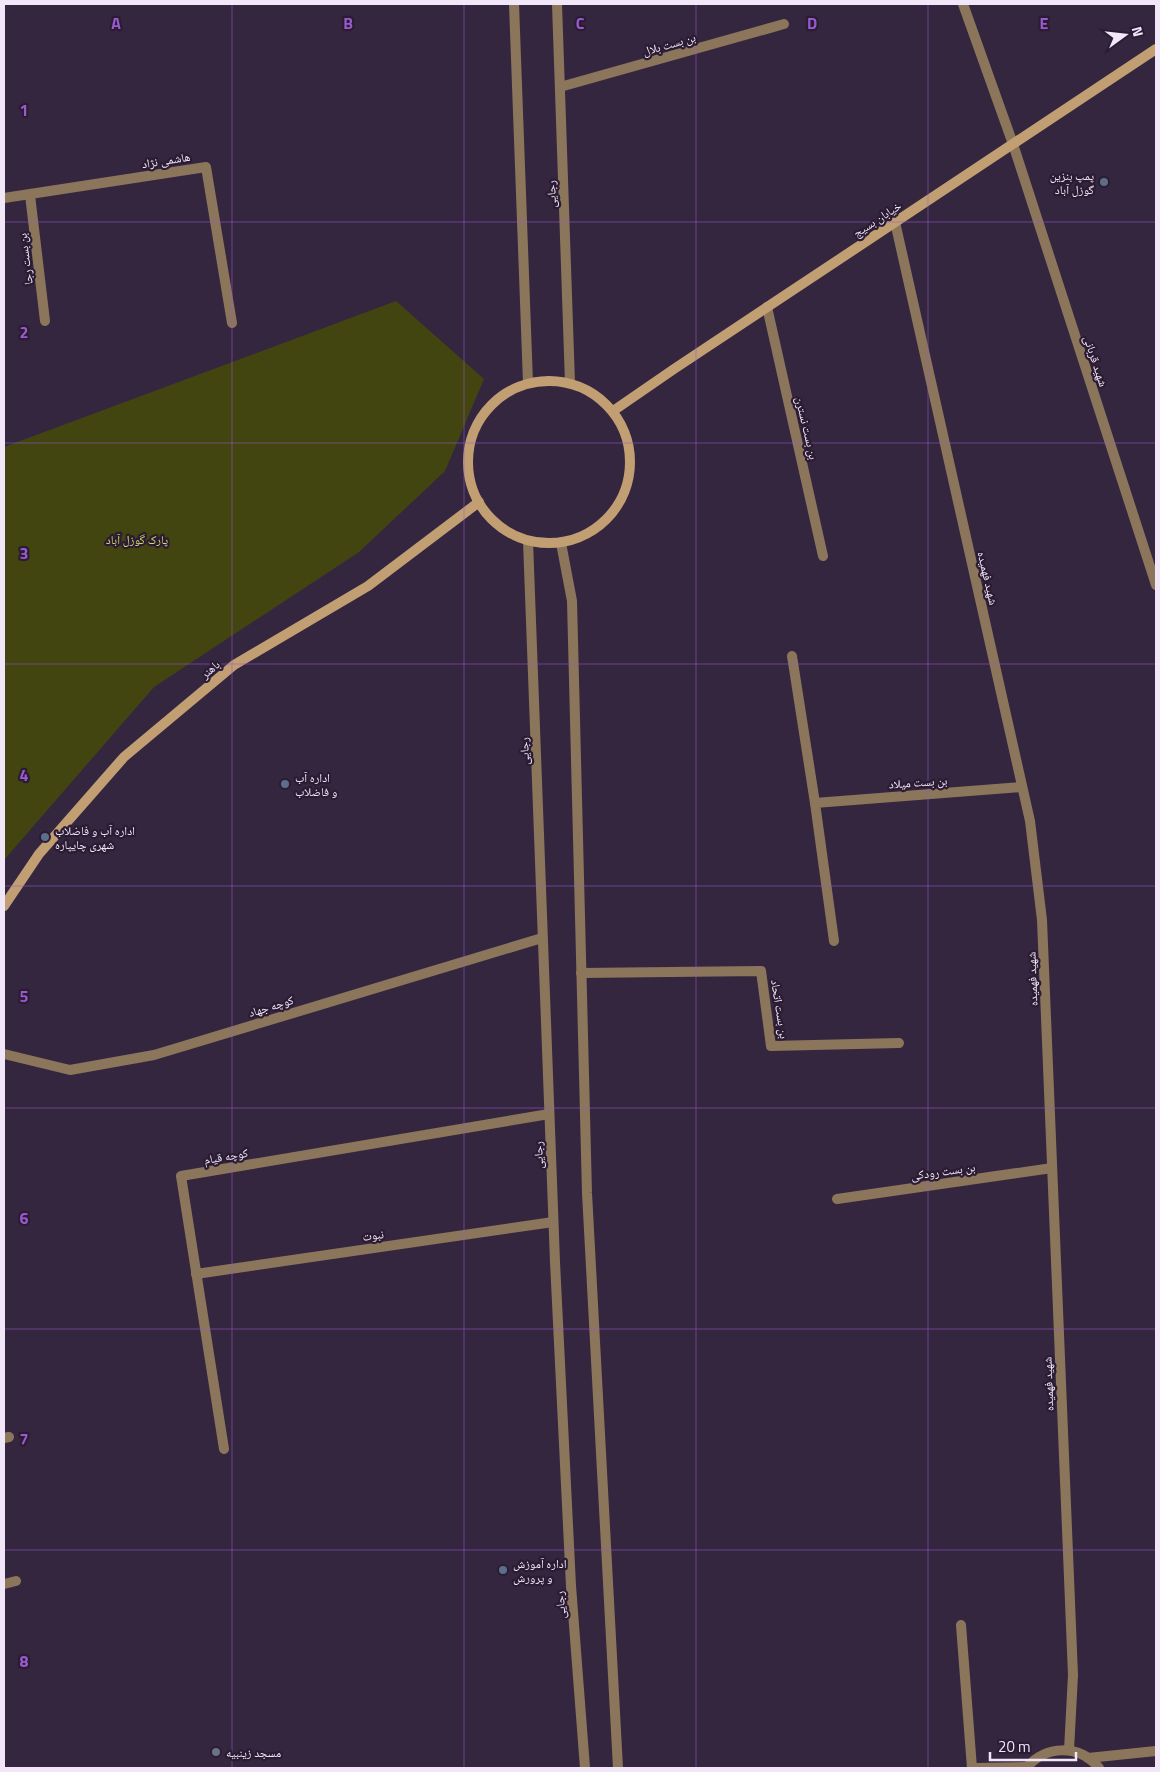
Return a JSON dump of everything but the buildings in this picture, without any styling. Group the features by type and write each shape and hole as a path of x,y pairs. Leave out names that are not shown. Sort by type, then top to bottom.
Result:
{"main road":[{"name":"خیابان بسیج","path":"613,411 1156,49"},
{"path":"550,380 570,383 594,394 613,411 625,432 630,456 629,480 620,503 605,522 585,536 561,543 545,544 528,541 509,532 492,520 479,502 470,480 468,454 474,430 487,410 506,393 528,383 550,380"},
{"name":"باهنر","path":"4,906 39,854 124,757 234,665 368,586 479,502"}],"street":[{"path":"514,4 528,383"},
{"name":"رجایی","path":"557,4 570,383"},
{"name":"شهید قربانی","path":"963,4 1013,144 1156,584"},
{"name":"بن بست بلال","path":"560,87 784,24"},
{"name":"هاشمی نژاد","path":"4,198 206,167 232,323"},
{"name":"بن بست رجا","path":"30,195 45,321"},
{"name":"شهید فهمیده","path":"895,222 1030,821 1042,920 1073,1675 1069,1750"},
{"name":"بن بست نسترن","path":"767,307 823,556"},
{"name":"رجایی","path":"528,541 549,1114 572,1586 584,1768"},
{"path":"561,543 572,601 586,1193 618,1768"},
{"path":"792,656 834,941"},
{"name":"بن بست میلاد","path":"815,803 1022,787"},
{"name":"کوچه جهاد","path":"4,1054 70,1070 154,1055 542,938"},
{"name":"بن بست اتحاد","path":"581,973 761,971 770,1046 899,1043"},
{"name":"کوچه قیام","path":"224,1449 180,1176 549,1114"},
{"name":"بن بست رودکی","path":"837,1199 1052,1168"},
{"name":"نبوت","path":"196,1274 554,1222"},
{"path":"4,1584 16,1581"},
{"path":"961,1625 972,1768"},
{"path":"976,1768 1026,1768 1036,1758 1046,1753 1057,1750 1069,1750 1088,1758 1099,1768"},
{"path":"1088,1758 1156,1751"}],"green space":[{"name":"پارک گوزل آباد","path":"396,301 484,379 445,471 359,552 154,687 4,860 4,447"}],"place":[{"name":"پمپ بنزین گوزل آباد","path":"1104,182"},
{"name":"اداره آب و فاضلاب","path":"285,784"},
{"name":"اداره آب و فاضلاب شهری چایپاره","path":"45,837"},
{"name":"اداره آموزش و پرورش","path":"503,1570"},
{"name":"مسجد زینبیه","path":"216,1752"}]}
